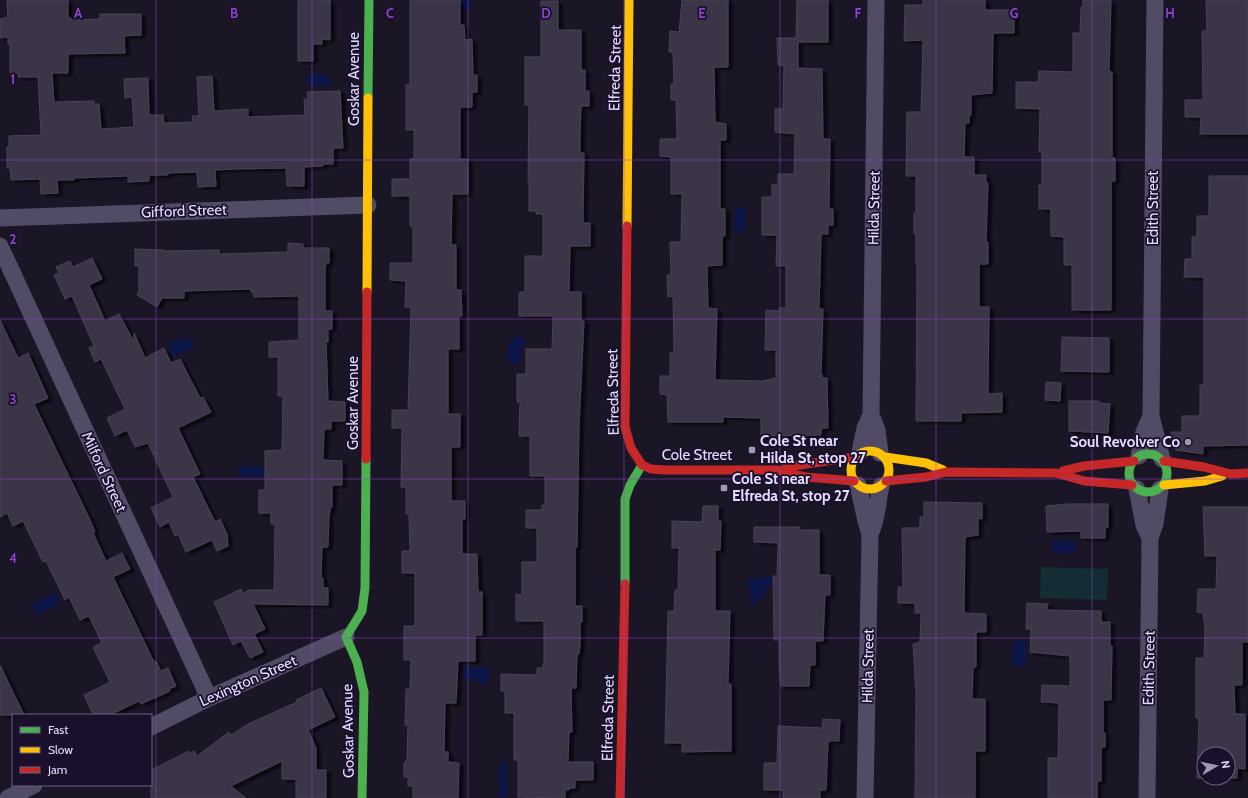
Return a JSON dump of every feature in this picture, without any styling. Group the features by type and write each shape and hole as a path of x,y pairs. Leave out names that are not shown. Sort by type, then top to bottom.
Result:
{"street":[{"name":"Goskar Avenue","path":"362,798 364,692 357,662 346,637 362,611 365,588 368,0"},
{"name":"Elfreda Street","path":"620,798 626,536 623,500 626,491 642,465 633,454 628,443 625,427 629,0"},
{"name":"Hilda Street","path":"876,0 871,415 877,430 883,455"},
{"name":"Edith Street","path":"1155,0 1151,416 1163,460"},
{"name":"Gifford Street","path":"0,218 368,205"},
{"name":"Milford Street","path":"0,246 209,698"},
{"name":"Hilda Street","path":"858,455 865,428 871,415"},
{"name":"Edith Street","path":"1136,458 1144,432 1151,416"},
{"path":"946,472 926,463 883,455 874,450 858,455 850,470 856,483 870,489 884,484 946,472 1056,473 1084,466 1152,454 1163,460 1204,467 1231,474 1248,474"},
{"name":"Cole Street","path":"777,470 806,462 858,455"},
{"path":"883,455 890,470 884,484"},
{"path":"1135,487 1129,473 1136,458"},
{"path":"1162,487 1168,474 1163,460"},
{"name":"Cole Street","path":"642,465 651,469 665,470 777,470 806,477 856,483"},
{"path":"1056,473 1084,481 1135,487 1148,493 1162,487 1204,481 1231,474"},
{"name":"Hilda Street","path":"856,483 870,534 865,798"},
{"name":"Hilda Street","path":"870,534 876,520 878,499 884,484"},
{"name":"Edith Street","path":"1135,487 1144,525 1150,538"},
{"name":"Edith Street","path":"1147,798 1150,538 1155,524 1162,487"},
{"name":"Lexington Street","path":"152,726 209,698 346,637"},
{"path":"8,798 32,786"}],"shaded area":[{"path":"445,0 472,0 471,10 445,9"},
{"path":"309,74 321,74 329,77 330,87 307,84 306,78"},
{"path":"736,207 743,207 746,213 745,231 737,234 733,230"},
{"path":"519,336 526,342 520,352 522,359 517,364 511,365 508,361 506,353 507,348 511,341"},
{"path":"182,337 191,340 194,347 172,357 167,344"},
{"path":"239,466 264,466 264,478 239,477"},
{"path":"1054,540 1074,541 1076,544 1076,550 1072,553 1055,552 1050,547"},
{"path":"1041,567 1108,569 1107,600 1040,598"},
{"path":"766,575 771,577 772,585 767,587 763,598 759,599 755,606 750,604 751,590 748,585 748,579 761,578"},
{"path":"56,592 61,603 37,615 32,604"},
{"path":"1013,641 1026,641 1026,666 1012,666"},
{"path":"463,667 490,668 488,682 483,685 475,680 467,680 464,677"},
{"path":"499,763 507,763 507,797 499,797"}],"building":[{"path":"7,0 68,0 68,18 71,18 71,20 100,19 100,14 141,14 141,35 124,36 125,53 68,54 68,73 52,73 54,102 94,101 94,104 99,104 101,129 134,127 132,97 125,98 124,79 148,78 149,115 163,115 164,123 193,122 192,116 199,116 197,77 212,76 214,111 248,109 248,117 305,115 304,99 308,99 307,92 340,91 343,148 333,148 333,164 304,167 304,186 287,186 286,168 236,169 215,170 216,186 198,187 197,172 168,173 168,175 149,175 149,181 128,182 128,176 57,180 58,193 41,194 40,179 11,180 10,168 7,168 7,147 9,147 9,136 41,135 38,77 18,77 18,73 10,73 10,44 8,44 8,37 0,38 0,19 8,17"},
{"path":"298,0 330,0 330,40 322,39 322,44 313,44 313,61 298,61"},
{"path":"410,0 460,0 460,25 464,25 465,40 472,39 473,75 477,75 477,92 472,92 472,107 460,107 460,159 468,159 468,194 452,194 451,245 456,245 456,290 461,290 462,316 459,316 459,349 448,349 448,414 460,414 460,447 451,447 451,501 465,501 465,519 462,519 462,554 477,554 478,592 482,592 482,635 475,635 475,661 458,661 456,703 445,703 444,752 448,752 448,762 459,763 458,798 413,798 413,786 408,786 408,777 404,777 404,763 407,760 408,725 405,725 406,689 410,689 411,660 404,660 404,626 415,626 415,573 402,573 402,551 410,551 409,514 406,514 406,487 401,487 402,428 392,428 392,410 408,410 411,308 405,307 406,281 390,280 390,263 413,263 413,229 410,226 410,196 392,196 392,179 410,179 410,159 414,159 414,130 406,130 406,85 410,85"},
{"path":"682,0 728,0 728,67 714,67 715,122 726,124 726,140 720,140 720,209 725,209 725,236 722,236 722,265 707,266 708,308 717,309 715,380 762,381 776,378 776,350 765,350 766,310 779,311 779,308 786,308 786,266 776,266 777,235 762,235 762,197 772,197 772,184 778,185 778,174 794,174 795,134 775,132 775,109 783,109 784,66 778,65 777,38 796,38 797,0 828,0 828,42 798,42 798,68 822,69 823,139 830,139 829,209 833,209 833,225 828,225 828,234 822,234 821,236 819,309 823,309 821,374 822,378 827,378 828,428 821,428 821,435 761,436 761,418 723,417 723,422 668,422 667,395 660,394 660,376 670,376 670,353 674,353 673,296 668,297 667,275 671,275 670,242 681,242 682,194 671,194 671,157 660,156 660,139 677,139 676,100 671,100 671,84 674,84 673,52 669,52 670,31 679,32"},
{"path":"923,0 985,0 985,10 1014,10 1014,33 993,33 992,93 971,95 971,115 969,115 969,123 965,123 964,157 974,157 974,175 986,175 986,183 988,183 986,242 988,242 988,264 979,264 979,307 989,307 988,394 1002,393 1002,412 961,413 961,421 916,421 917,264 914,213 916,213 916,176 906,176 907,112 921,112 923,40 904,41 905,5 923,5"},
{"path":"1083,0 1111,0 1109,72 1112,72 1112,158 1115,158 1115,181 1111,181 1111,310 1072,310 1072,265 1064,265 1064,237 1051,236 1051,209 1039,209 1039,185 1042,185 1042,152 1039,152 1040,109 1016,108 1016,82 1038,82 1039,71 1073,72 1073,33 1080,33 1081,7 1083,8"},
{"path":"1206,0 1248,0 1248,134 1200,134 1201,117 1185,117 1185,100 1203,100 1202,31 1207,31"},
{"path":"541,1 558,1 558,30 581,30 581,70 585,70 585,91 589,91 589,106 581,106 580,153 584,153 583,223 590,223 590,246 570,246 569,292 581,292 581,321 584,321 579,426 577,547 575,547 575,606 582,606 582,622 580,622 579,654 577,654 576,688 571,688 572,732 569,732 568,762 593,762 593,780 575,780 575,788 565,790 565,798 518,797 518,760 514,760 514,713 505,713 505,691 501,691 501,674 537,675 537,668 543,668 544,664 544,621 516,621 516,594 522,595 522,562 537,562 537,528 526,528 526,510 542,510 542,505 545,505 545,476 530,476 530,436 519,436 520,402 517,402 517,374 526,374 526,349 552,349 553,316 519,316 519,295 520,292 525,292 525,256 543,256 543,214 536,214 536,211 529,211 529,105 525,105 525,57 541,57"},
{"path":"1209,176 1248,176 1248,445 1203,446 1203,454 1176,450 1172,446 1171,432 1182,432 1182,416 1200,416 1200,385 1204,385 1204,277 1184,277 1185,259 1192,259 1192,237 1197,237 1197,216 1209,216"},
{"path":"288,243 303,244 303,248 329,248 329,263 325,266 325,311 332,311 332,329 328,329 328,342 326,341 328,401 345,402 345,421 331,421 331,429 324,429 323,460 342,461 342,485 332,485 332,507 330,507 329,513 328,547 322,547 321,578 323,578 323,588 328,588 328,605 253,604 265,629 254,634 263,652 250,658 241,641 233,645 214,602 241,589 243,593 249,590 274,590 275,524 271,524 271,513 259,513 259,490 265,490 265,451 282,450 283,396 278,396 278,357 269,357 269,342 299,340 299,296 254,297 251,289 184,291 184,298 162,298 157,307 137,295 139,291 139,266 135,266 135,249 164,251 219,250 219,254 288,252"},
{"path":"92,258 102,279 89,285 105,321 119,314 134,342 134,333 145,358 164,348 171,363 180,359 200,398 203,397 211,412 178,428 200,474 193,477 215,522 220,519 227,534 228,546 217,551 212,540 186,552 178,534 175,536 169,522 160,527 151,508 173,497 148,443 135,447 127,430 115,436 107,418 125,409 101,359 95,362 89,348 94,346 72,296 65,299 54,275 59,273 56,267 70,261 73,267"},
{"path":"0,320 18,358 28,353 48,398 34,404 91,522 95,532 93,533 106,561 122,553 130,569 113,577 154,662 156,661 161,671 168,668 176,686 169,689 170,691 141,704 139,701 112,714 93,714 84,695 110,682 93,647 102,643 89,616 80,620 69,597 65,600 46,561 43,562 23,521 13,526 7,513 0,517"},
{"path":"1062,337 1109,338 1109,372 1061,371"},
{"path":"1046,382 1061,383 1060,401 1045,400"},
{"path":"1069,401 1099,401 1099,403 1110,404 1108,433 1069,431"},
{"path":"924,502 982,503 982,519 978,518 978,535 965,537 964,613 986,614 986,632 976,632 976,667 973,667 972,699 985,699 985,751 975,751 975,798 915,798 916,694 913,644 920,642 921,613 915,613 915,603 898,603 898,587 903,587 902,528 920,528 920,517 924,517"},
{"path":"1067,504 1108,504 1108,527 1105,528 1105,538 1081,538 1081,531 1047,532 1046,506"},
{"path":"703,506 718,506 718,521 721,521 720,550 715,550 715,611 730,611 728,684 731,684 731,751 682,752 682,743 665,743 668,611 674,611 675,590 678,590 679,548 672,548 672,521 702,522"},
{"path":"1203,507 1248,507 1248,642 1242,642 1242,685 1234,685 1235,714 1245,714 1245,769 1237,768 1237,778 1236,746 1198,746 1199,718 1196,718 1196,658 1204,658 1205,627 1203,613 1197,612 1198,589 1216,589 1217,556 1205,556"},
{"path":"754,527 800,527 800,530 819,530 819,575 830,575 830,595 825,595 823,641 815,641 815,665 810,665 809,686 781,686 779,640 774,640 773,576 777,576 778,543 754,542"},
{"path":"1027,603 1048,604 1047,610 1101,611 1101,622 1110,622 1110,646 1112,646 1111,700 1103,700 1103,733 1105,733 1105,747 1101,747 1101,781 1097,781 1097,798 1048,798 1048,758 1058,758 1059,703 1041,702 1042,685 1070,686 1070,656 1030,652 1031,629 1026,629"},
{"path":"0,665 24,714 0,715"},
{"path":"321,688 335,717 308,730 316,748 316,770 326,770 326,798 296,798 296,779 282,779 282,761 231,786 246,798 151,798 152,770 189,751 190,753 194,751 197,756 229,732 231,735 248,724 297,702 296,700"},
{"path":"823,719 840,720 839,741 828,741 826,790 820,790 820,798 783,798 783,790 764,790 764,763 777,763 778,726 822,728"}],"traffic: fast":[{"path":"368,98 369,0"},
{"path":"1144,454 1152,454 1162,459 1166,466 1167,473 1166,480 1162,487 1152,492 1144,492 1134,487 1132,484 1129,477 1129,469 1134,459 1137,457 1144,454"},
{"path":"362,798 364,692 357,662 346,637 362,611 365,588 366,459"},
{"path":"625,584 625,499 630,485 642,465"}],"traffic: slow":[{"path":"627,226 629,0"},
{"path":"367,292 368,98"},
{"path":"866,451 874,451 884,456 888,463 889,470 888,477 884,484 874,489 866,489 856,484 854,481 851,474 851,466 856,456 859,454 866,451"},
{"path":"885,457 926,463 943,470"},
{"path":"1164,485 1205,481 1222,476"}],"traffic: jam":[{"path":"627,226 625,427 631,448 642,465"},
{"path":"366,459 367,292"},
{"path":"786,467 855,457"},
{"path":"1063,471 1084,466 1134,461"},
{"path":"1164,461 1204,467 1231,474 1248,473"},
{"path":"642,465 651,469 665,470 777,470 806,477 854,481"},
{"path":"886,481 926,477 946,472 1056,473 1084,481 1132,485"},
{"path":"620,798 625,584"}],"place":[{"name":"Soul Revolver Co","path":"1188,442"},
{"name":"Cole St near Hilda St, stop 27","path":"752,450"},
{"name":"Cole St near Elfreda St, stop 27","path":"724,488"}]}
